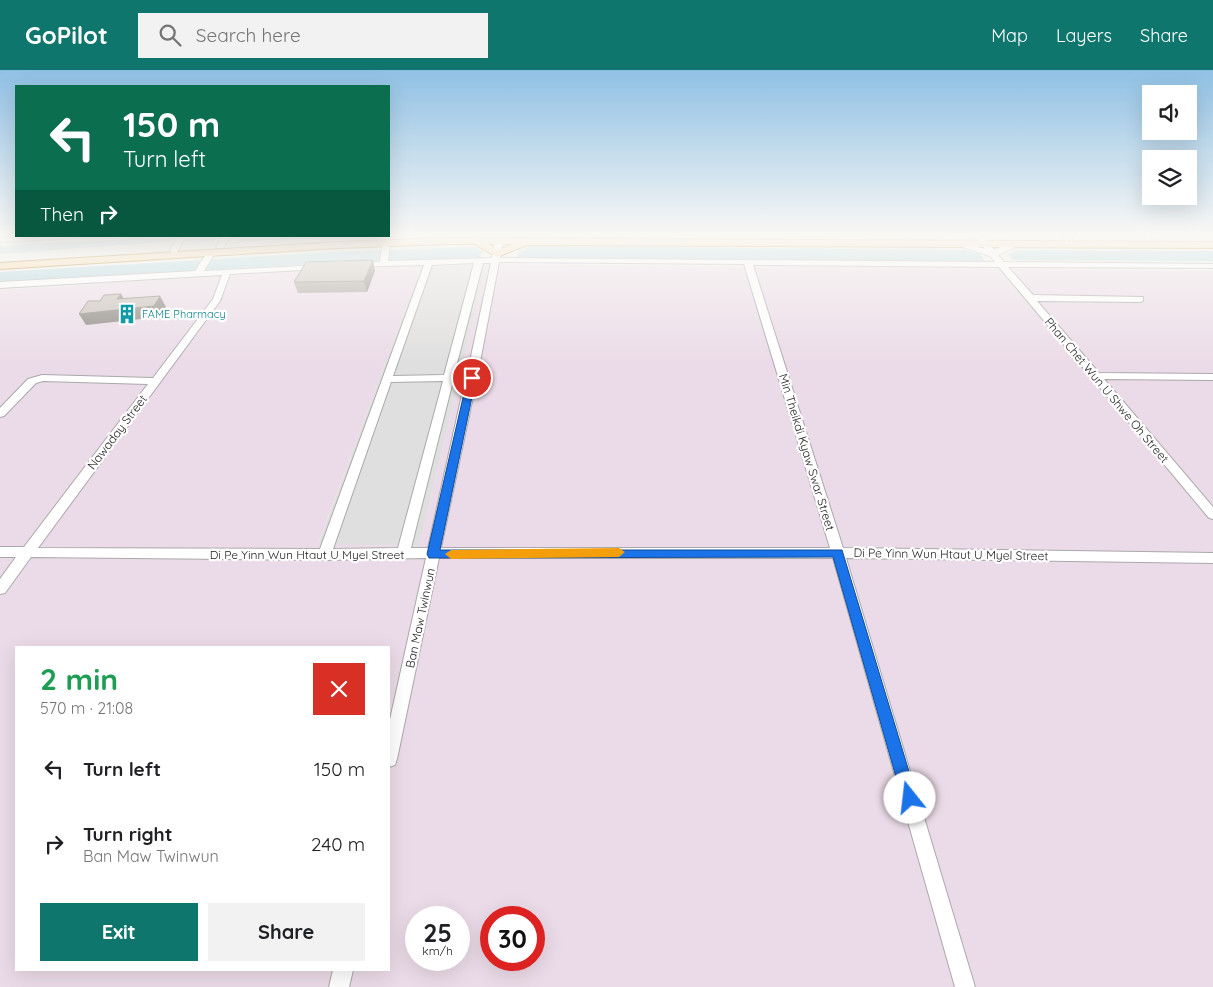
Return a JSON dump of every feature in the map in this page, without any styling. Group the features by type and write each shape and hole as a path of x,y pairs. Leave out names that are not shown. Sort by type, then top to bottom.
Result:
{"street":[{"path":"0,285 110,278"},
{"name":"Nawaday Street","path":"0,589 217,299 225,278"},
{"path":"324,555 423,278"},
{"path":"403,555 475,278"},
{"name":"Ban Maw Twinwun","path":"390,754 493,278"},
{"name":"Min Theikdi Kyaw Swar Street","path":"753,278 838,553 965,987"},
{"name":"Phan Chet Wun U Shwe Oh Street","path":"1013,278 1213,515"},
{"path":"1030,298 1140,299"},
{"path":"1097,376 1213,377"},
{"path":"0,414 32,381 42,378 156,381"},
{"path":"387,378 472,378"},
{"name":"Di Pe Yinn Wun Htaut U Myel Street","path":"0,552 324,555 838,553 1213,558"},
{"path":"339,987 343,971"}],"shaded area":[{"path":"190,278 417,278 318,544 419,546 484,278 1213,278 1213,987 0,987 0,290"},
{"path":"417,278 484,278 419,546 318,545"}],"water":[{"path":"0,278 59,278 0,281"}],"building":[{"path":"297,278 365,278 364,281 294,282"},
{"path":"121,294 117,299 160,296 154,306 79,314 88,301 100,301 104,295"}],"slow traffic":[{"path":"451,554 619,552"}],"place":[{"name":"FAME Pharmacy","path":"127,314"}],"route":[{"path":"472,378 433,554 628,552 838,553 910,798"}]}
